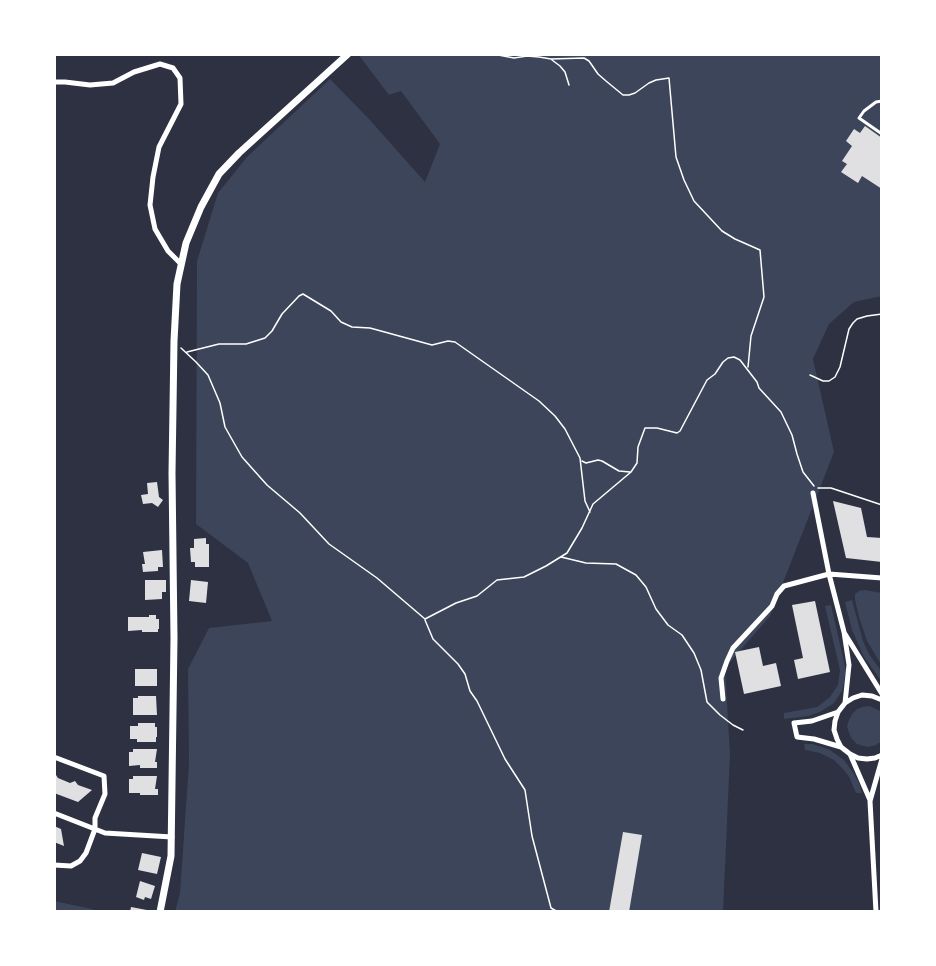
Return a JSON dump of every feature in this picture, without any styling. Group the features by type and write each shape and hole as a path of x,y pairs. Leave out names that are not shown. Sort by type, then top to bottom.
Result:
{"street":[{"path":"160,54 160,64"},
{"path":"160,912 171,856 172,837 174,341 177,284 181,264 186,243 201,207 219,174 348,54"},
{"path":"54,82 90,85 113,83 134,72 160,64 173,68 180,78 181,104 159,147 150,205 155,230 168,251 181,264"},
{"path":"815,490 829,574 844,632 849,665 845,703"},
{"path":"723,699 721,678 733,648 772,606 777,594 784,586 829,574 882,578"},
{"path":"844,632 882,694"},
{"path":"841,747 834,730 838,712 845,703 862,695 882,700"},
{"path":"838,712 812,721 794,723 797,737 814,739 841,747 858,758 867,759 882,754"},
{"path":"850,754 870,801"},
{"path":"54,757 104,776 105,795 95,818 95,829 86,853 80,861 71,866 54,865"},
{"path":"876,912 870,801 882,759"},
{"path":"54,813 105,833 172,837"}],"lane":[{"path":"882,101 876,102 859,118 882,134"}],"path":[{"path":"493,54 514,58 533,56 551,59 587,59 598,74 623,95 635,93 656,80 669,78 676,157 694,201 722,231 760,250 764,297 751,336 748,369"},
{"path":"551,59 565,72 569,85"},
{"path":"186,352 219,344 246,344 265,338 272,331 279,317 303,294 331,311 344,324 352,327 370,328 432,345 448,342 459,344 539,401 555,416 576,448 580,460 585,501 590,512"},
{"path":"810,375 823,381 836,377 849,329 853,323 857,319 882,314"},
{"path":"174,341 208,375 220,403 225,428 242,457 267,485 300,513 329,544 376,578 425,619 433,639 458,663 505,759 525,790 532,836 551,908 558,912"},
{"path":"425,619 456,603 477,596 497,580 524,577 567,552 593,504 631,472 637,464 638,447 645,428 657,428 677,433 680,431 707,380 728,358 734,357 740,360 759,388 782,412 792,435 803,472 815,490 820,492"},
{"path":"580,460 586,463 598,460 619,471 631,472"},
{"path":"815,490 831,488 882,505"},
{"path":"561,556 586,563 616,564 636,575 646,587 656,609 668,625 682,635 694,652 701,670 707,702 720,716 743,730"}],"shaded area":[{"path":"358,54 882,54 882,296 854,302 829,324 813,359 834,452 770,616 725,668 730,754 723,912 175,912 180,893 189,763 188,669 209,628 272,621 248,563 196,524 197,261 218,193 247,157 330,79 425,182 440,144 401,91 389,95"},
{"path":"865,590 882,593 882,666 867,641 855,600 855,594"},
{"path":"852,600 863,641 882,672 882,682 864,657 852,630 845,602"},
{"path":"831,605 846,671 842,691 834,703 820,712 784,719 784,713 817,707 830,697 838,685 840,670 825,606"},
{"path":"870,706 882,712 882,741 869,747 857,744 852,739 847,726 857,709"},
{"path":"804,744 813,744 830,750 844,760 859,783 862,793 856,793 849,777 834,760 820,753 805,750"},
{"path":"54,901 92,909 94,912 54,912"}],"building":[{"path":"865,126 882,138 882,189 862,176 858,183 841,172 847,164 842,161 852,146 846,141 854,129 860,133"},
{"path":"157,482 159,497 163,500 158,507 152,503 143,504 141,495 148,494 147,483"},
{"path":"833,501 861,508 867,537 882,538 882,562 846,558"},
{"path":"206,538 206,544 209,544 209,567 195,567 195,562 191,562 190,548 194,548 194,539"},
{"path":"162,550 163,567 158,567 158,571 143,572 142,564 145,564 143,552"},
{"path":"145,580 166,580 166,592 162,592 162,599 145,600"},
{"path":"191,580 208,582 206,603 189,601"},
{"path":"815,601 830,672 798,679 794,660 803,658 792,605"},
{"path":"149,615 156,615 156,619 159,619 158,632 128,631 128,617 149,617"},
{"path":"759,647 763,666 776,663 781,686 744,694 735,652"},
{"path":"135,669 157,669 157,686 135,686"},
{"path":"138,696 156,696 157,715 133,715 133,698 138,698"},
{"path":"138,723 155,723 156,742 137,742 137,739 130,739 130,726 138,726"},
{"path":"133,749 157,749 155,762 157,762 157,768 129,766 129,752 133,752"},
{"path":"54,772 58,778 70,783 75,781 78,785 92,790 78,802 54,793"},
{"path":"133,776 157,776 155,789 158,789 158,795 129,793 129,779 133,779"},
{"path":"54,826 61,829 64,846 54,842"},
{"path":"623,832 642,835 629,912 609,912"},
{"path":"142,853 161,857 157,874 138,870"},
{"path":"140,881 155,886 151,899 145,897 144,900 136,897"},
{"path":"131,907 152,911 152,912 130,912"}]}
